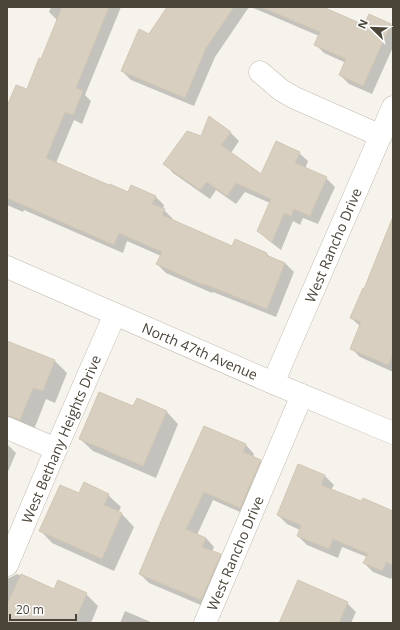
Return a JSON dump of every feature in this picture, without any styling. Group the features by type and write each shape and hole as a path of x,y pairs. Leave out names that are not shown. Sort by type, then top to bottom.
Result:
{"street":[{"path":"260,72 281,90 295,98 381,136"},
{"name":"West Rancho Drive","path":"273,383 393,107"},
{"name":"North 47th Avenue","path":"7,267 273,383 393,433"},
{"name":"West Bethany Heights Drive","path":"7,565 115,314"},
{"name":"West Rancho Drive","path":"206,623 302,395"},
{"path":"7,428 56,449"}],"building":[{"path":"62,7 109,7 76,88 83,91 73,115 65,112 46,158 128,192 131,185 156,196 152,204 165,209 162,215 232,246 235,239 267,253 266,255 285,263 267,309 204,284 203,285 156,264 162,252 119,233 114,245 7,198 7,106 16,85 27,89"},
{"path":"167,7 234,7 206,48 185,98 121,71 139,29 149,34"},
{"path":"261,7 323,7 364,25 369,14 391,24 363,86 339,75 346,59 314,45 320,32"},
{"path":"209,116 231,132 221,145 261,174 276,141 300,152 295,163 327,177 310,216 294,209 291,216 284,213 272,242 257,231 271,199 236,183 227,196 207,182 200,190 163,164 187,131 201,136"},
{"path":"392,219 393,354 388,365 350,349 361,322 350,318 363,288 364,289"},
{"path":"7,341 55,360 43,391 33,388 20,420 7,415"},
{"path":"99,392 133,406 137,398 167,411 143,466 79,439"},
{"path":"204,426 246,444 243,452 261,460 240,508 204,492 186,529 206,538 202,547 221,554 201,600 139,574"},
{"path":"298,464 325,475 321,485 361,501 363,498 393,511 393,565 386,562 382,571 363,563 368,554 333,539 329,549 297,536 301,525 277,515"},
{"path":"84,482 109,494 104,505 122,513 102,559 39,531 60,485 79,493"},
{"path":"21,574 54,589 58,580 87,593 74,623 7,623 7,605"},
{"path":"298,580 348,602 339,623 279,623"}]}
